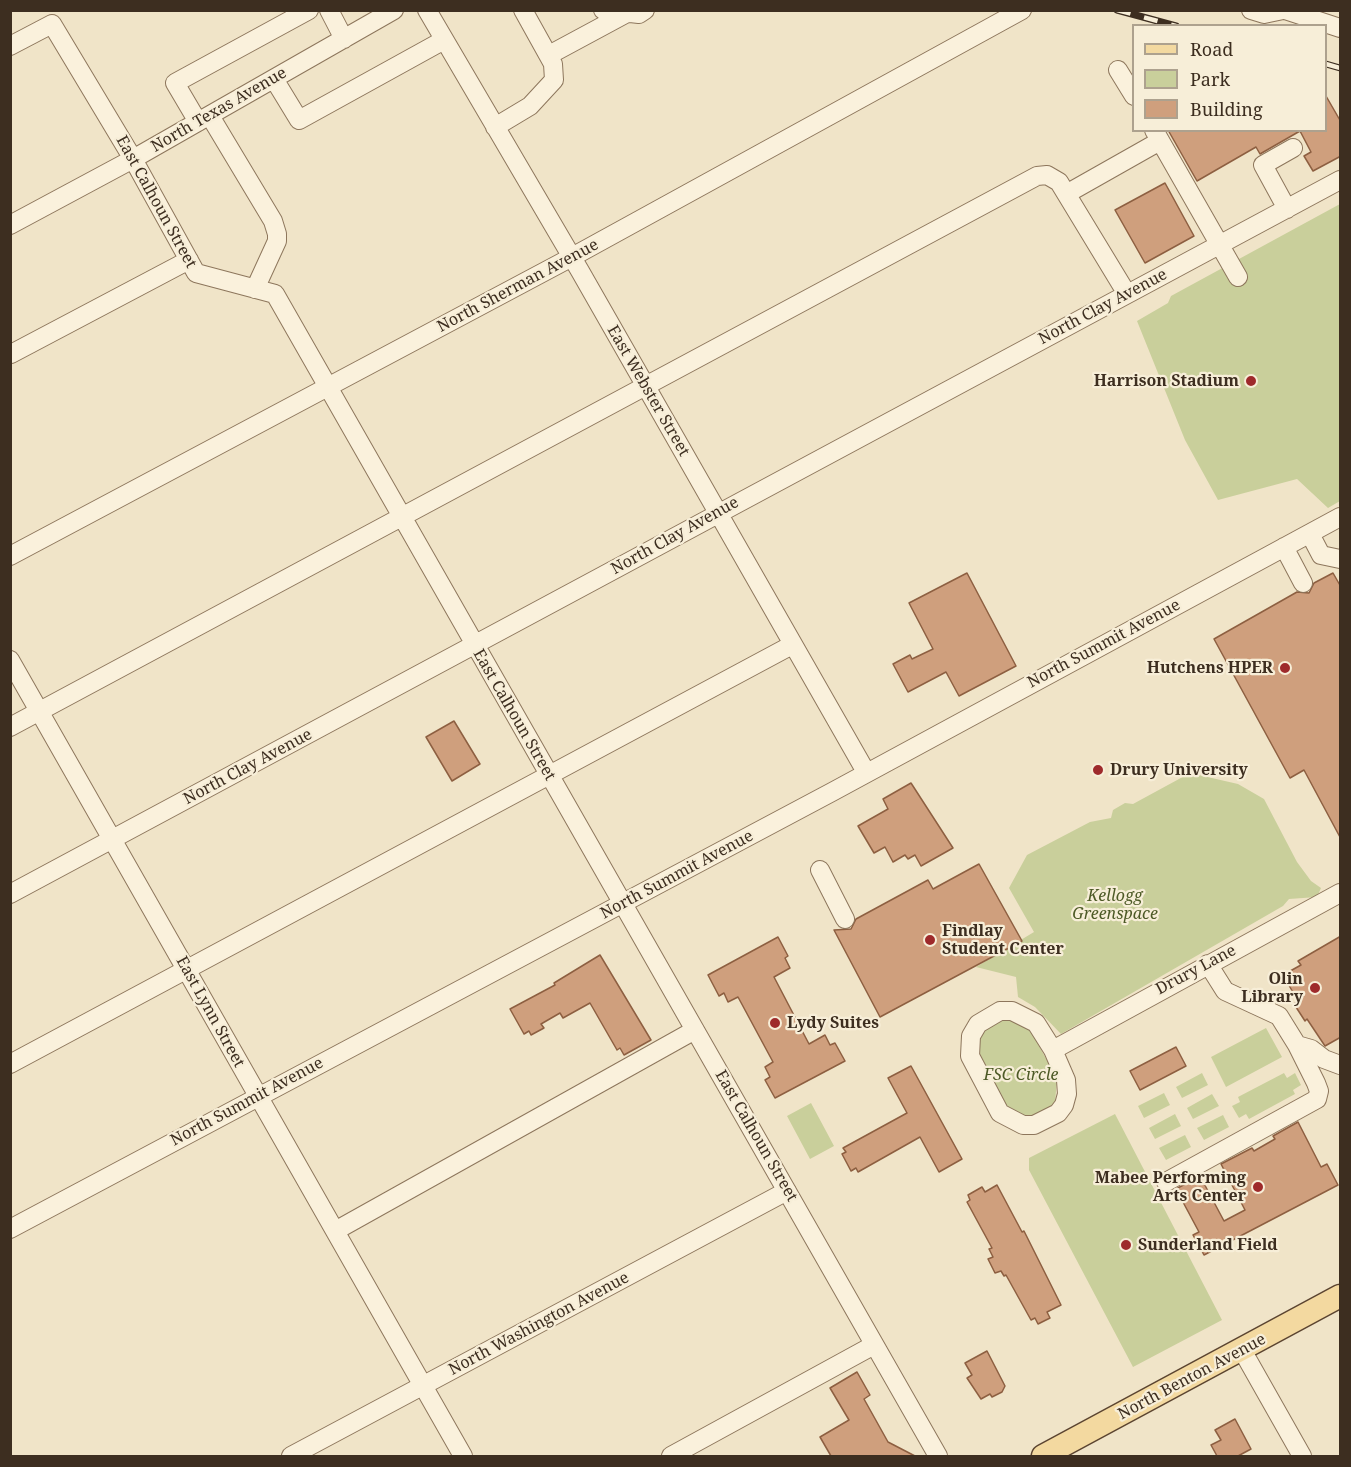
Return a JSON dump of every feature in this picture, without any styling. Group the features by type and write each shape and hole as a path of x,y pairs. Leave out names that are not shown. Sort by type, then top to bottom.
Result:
{"main road":[{"name":"North Benton Avenue","path":"1043,1456 1341,1296"}],"street":[{"path":"255,289 277,241 273,221 204,119 175,83 309,10"},
{"path":"329,10 344,39"},
{"name":"North Texas Avenue","path":"10,225 133,159 394,10"},
{"name":"East Webster Street","path":"427,10 572,257 866,772"},
{"path":"495,127 530,106 554,80 553,64 523,10"},
{"path":"603,10 636,12"},
{"name":"North Sherman Avenue","path":"10,556 572,257 1022,10"},
{"path":"1251,10 1264,14 1282,11 1341,28"},
{"path":"549,55 636,12"},
{"name":"East Calhoun Street","path":"10,46 52,24 133,159 196,273 275,294 938,1456"},
{"path":"274,79 299,120 444,40"},
{"path":"1118,70 1132,93"},
{"path":"1068,193 1157,136 1238,277"},
{"path":"1287,208 1263,165 1293,148"},
{"path":"10,726 1037,176 1047,175 1059,182 1068,193 1127,294"},
{"name":"North Clay Avenue","path":"10,894 1341,180"},
{"path":"11,354 189,261"},
{"name":"North Summit Avenue","path":"10,1229 622,904 1341,517"},
{"path":"1310,534 1321,555 1341,560"},
{"path":"1284,547 1303,583"},
{"path":"10,1064 792,645"},
{"name":"East Lynn Street","path":"10,660 463,1456"},
{"path":"820,870 845,918"},
{"name":"Drury Lane","path":"1053,1050 1341,892"},
{"path":"1166,1182 1309,1106 1317,1099 1319,1091 1297,1045 1279,1016 1225,991 1208,964"},
{"path":"1000,1011 1012,1011 1036,1023 1053,1050 1066,1080 1067,1094 1064,1106 1058,1113 1034,1125 1023,1125 1000,1113 970,1056 971,1036 978,1024 1000,1011"},
{"path":"334,1231 695,1030"},
{"path":"1297,1045 1311,1049 1324,1059 1341,1065"},
{"name":"North Washington Avenue","path":"291,1456 787,1191"},
{"path":"671,1456 874,1345"},
{"path":"1242,1350 1302,1456"}],"green space":[{"name":"Harrison Stadium","path":"1340,204 1340,501 1328,508 1297,479 1218,500 1185,440 1137,321 1168,303 1171,296"},
{"name":"Kellogg Greenspace","path":"1190,773 1238,784 1264,799 1297,862 1311,881 1321,888 1317,897 1289,899 1283,906 1061,1034 1035,1007 1018,997 1016,977 976,967 1034,932 1009,888 1027,855 1090,822 1111,818 1113,810 1125,803 1133,804"},
{"name":"FSC Circle","path":"1006,1017 1031,1031 1057,1079 1055,1103 1047,1112 1028,1118 1005,1107 980,1060 977,1042 981,1032"},
{"path":"1266,1028 1282,1057 1226,1087 1211,1057"},
{"path":"1202,1073 1208,1085 1182,1098 1176,1087"},
{"path":"1284,1073 1287,1078 1295,1073 1301,1085 1293,1090 1295,1094 1249,1119 1246,1114 1239,1118 1232,1106 1240,1102 1238,1097"},
{"path":"1164,1093 1170,1105 1144,1118 1138,1106"},
{"path":"1212,1094 1219,1106 1193,1119 1187,1108"},
{"path":"811,1103 834,1146 810,1159 787,1116"},
{"name":"Sunderland Field","path":"1115,1114 1222,1320 1133,1367 1029,1170 1029,1158"},
{"path":"1175,1114 1181,1126 1155,1139 1149,1128"},
{"path":"1223,1115 1229,1127 1204,1140 1197,1128"},
{"path":"1185,1135 1191,1147 1166,1160 1159,1148"}],"building":[{"path":"1327,98 1341,122 1341,156 1313,171 1304,156 1311,152 1301,132 1327,132"},
{"path":"1169,132 1298,132 1260,154 1256,147 1197,181"},
{"path":"1165,183 1194,236 1145,263 1115,210"},
{"path":"967,573 1016,666 959,696 946,672 908,692 893,664 910,655 912,659 933,649 909,603"},
{"name":"Hutchens HPER","path":"1333,573 1341,587 1341,839 1304,770 1290,778 1214,639 1297,592 1309,593 1314,583"},
{"path":"454,721 480,764 452,781 426,737"},
{"path":"911,783 953,848 921,866 915,855 908,859 905,855 893,862 885,847 874,853 858,826 888,809 883,799"},
{"name":"Findlay Student Center","path":"979,864 1022,941 880,1017 834,930 851,929 856,919 928,880 933,889"},
{"name":"Olin Library","path":"1341,936 1341,1037 1325,1046 1294,1004 1298,1001 1283,975 1301,965 1298,961"},
{"name":"Lydy Suites","path":"778,937 788,956 785,958 790,968 774,977 809,1044 825,1035 830,1045 835,1043 845,1061 775,1098 765,1080 770,1077 765,1067 773,1062 738,997 728,1002 724,993 719,996 708,975"},
{"path":"600,955 651,1040 624,1055 620,1048 617,1050 590,1003 563,1018 560,1013 541,1024 544,1028 531,1035 529,1031 524,1034 510,1009 555,985 554,983"},
{"path":"1176,1047 1186,1066 1140,1090 1130,1071"},
{"path":"911,1066 962,1159 939,1172 920,1137 858,1172 856,1168 851,1171 842,1154 846,1152 843,1148 907,1113 888,1078"},
{"name":"Mabee Performing Arts Center","path":"1298,1122 1321,1167 1327,1164 1338,1185 1204,1255 1193,1235 1199,1232 1176,1189 1200,1176 1224,1221 1245,1210 1221,1164 1252,1148 1254,1151 1275,1139 1273,1136"},
{"path":"997,1185 1022,1232 1024,1231 1061,1305 1047,1312 1050,1318 1038,1324 1035,1318 1031,1320 1006,1275 1004,1276 1001,1271 995,1273 988,1259 993,1257 989,1249 992,1248 967,1202 970,1200 968,1195 982,1187 985,1192"},
{"path":"987,1351 1005,1386 1002,1392 992,1397 990,1394 981,1399 967,1378 972,1375 965,1363"},
{"path":"857,1372 870,1395 864,1399 888,1442 915,1456 831,1456 820,1437 849,1420 830,1388"},
{"path":"1235,1419 1251,1449 1238,1456 1217,1456 1211,1445 1221,1440 1215,1430"}],"railway":[{"path":"1117,10 1169,24"},
{"path":"1327,64 1340,68"}],"place":[{"name":"Harrison Stadium","path":"1251,381"},
{"name":"Hutchens HPER","path":"1285,668"},
{"name":"Drury University","path":"1098,770"},
{"name":"Findlay Student Center","path":"930,940"},
{"name":"Olin Library","path":"1315,988"},
{"name":"Lydy Suites","path":"775,1023"},
{"name":"Mabee Performing Arts Center","path":"1258,1187"},
{"name":"Sunderland Field","path":"1126,1245"}]}
